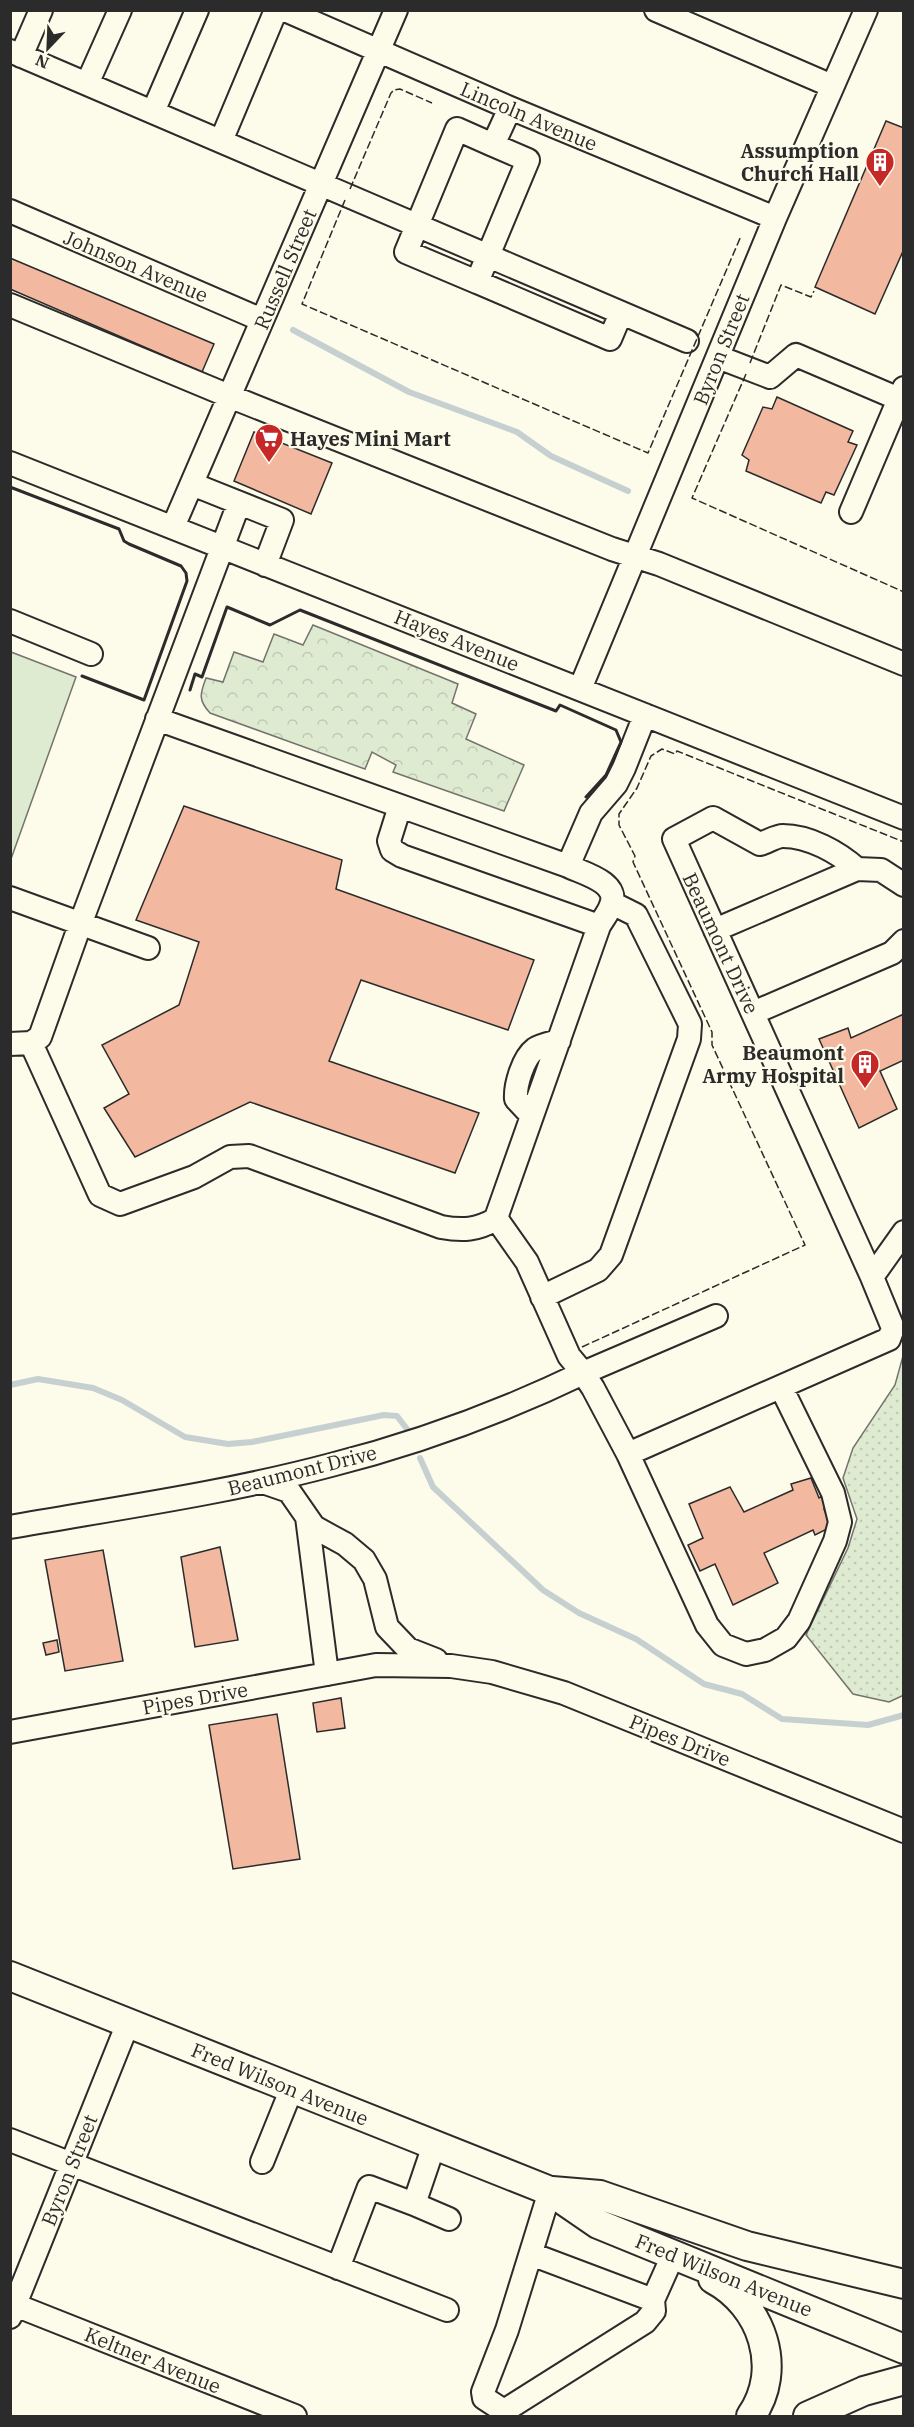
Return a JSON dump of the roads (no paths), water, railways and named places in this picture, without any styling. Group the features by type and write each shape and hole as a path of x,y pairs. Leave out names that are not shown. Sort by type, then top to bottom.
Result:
{"main road":[{"name":"Fred Wilson Avenue","path":"10,1976 550,2191 598,2224 674,2253 903,2349"},
{"name":"Fred Wilson Avenue","path":"550,2191 600,2195 747,2246 903,2284"},
{"path":"747,2246 800,2268 903,2304"},
{"path":"674,2253 696,2270 728,2287 756,2318 767,2351 766,2369 758,2406 752,2416"},
{"path":"808,2416 864,2391 903,2380"}],"street":[{"path":"41,10 16,53 687,341"},
{"path":"87,84 120,10"},
{"path":"153,112 197,10"},
{"path":"221,141 276,10"},
{"name":"Lincoln Avenue","path":"285,10 510,108 775,218"},
{"name":"Russell Street","path":"173,527 396,10"},
{"path":"656,10 832,86"},
{"name":"Byron Street","path":"580,689 775,218 866,10"},
{"path":"493,145 510,108"},
{"path":"477,282 528,160 457,129 406,252 610,339 621,313"},
{"name":"Johnson Avenue","path":"10,211 262,320"},
{"path":"10,305 229,396 612,549 659,564 903,664"},
{"path":"718,357 770,377 796,355 901,393 851,512"},
{"name":"Hayes Avenue","path":"10,463 903,818"},
{"path":"192,484 282,520 265,565"},
{"path":"157,719 568,866 604,883 611,892 612,903 598,926 496,1219 481,1228 457,1230 441,1227 249,1156 230,1157 194,1177 120,1204 100,1195 21,1044 40,1037 81,922 157,719 239,503"},
{"path":"10,621 91,654"},
{"path":"568,866 591,813 616,784 645,715"},
{"path":"399,806 389,841 392,850 402,856 598,926"},
{"name":"Beaumont Drive","path":"628,1454 889,1339 893,1328 872,1277 674,839 713,818 760,844 780,836 798,838 842,855 857,869"},
{"path":"715,930 857,869 881,870 896,878 903,885"},
{"path":"10,898 148,948"},
{"path":"542,1297 598,1270 611,1255 689,1039 690,1024 636,915 612,903"},
{"path":"753,1013 892,952 903,941"},
{"path":"496,1219 527,1262 569,1356 593,1388 628,1454 707,1624 723,1645 746,1654 765,1650 786,1638 799,1621 835,1541 840,1522 833,1493 781,1387"},
{"path":"872,1277 903,1232"},
{"name":"Beaumont Drive","path":"10,1527 262,1482 333,1465 420,1440 485,1416 716,1316"},
{"name":"Pipes Drive","path":"262,1482 288,1491 315,1527 345,1544 364,1560 375,1579 387,1627 408,1649 451,1666"},
{"path":"307,1517 327,1674"},
{"name":"Pipes Drive","path":"10,1732 376,1665 451,1666 492,1672 564,1693 903,1831"},
{"name":"Byron Street","path":"12,2308 128,2023"},
{"path":"262,2162 292,2088"},
{"path":"10,2140 447,2310"},
{"path":"414,2204 434,2145"},
{"path":"338,2268 369,2187 449,2218"},
{"path":"550,2191 507,2330 483,2392 484,2398 504,2411 645,2322 654,2311 654,2300 674,2253"},
{"path":"531,2254 654,2300"},
{"name":"Keltner Avenue","path":"12,2308 295,2416"}],"waterway":[{"path":"293,330 409,392 517,432 551,456 628,491"},
{"path":"10,1385 38,1379 93,1388 122,1400 185,1437 228,1444 252,1442 384,1415 397,1416 407,1429"},
{"path":"420,1458 433,1487 543,1590 579,1613 636,1639 704,1684 742,1694 782,1719 868,1725 904,1715"}],"place":[{"name":"Assumption Church Hall","path":"880,188"},
{"name":"Hayes Mini Mart","path":"269,464"},
{"name":"Beaumont Army Hospital","path":"865,1090"}]}
